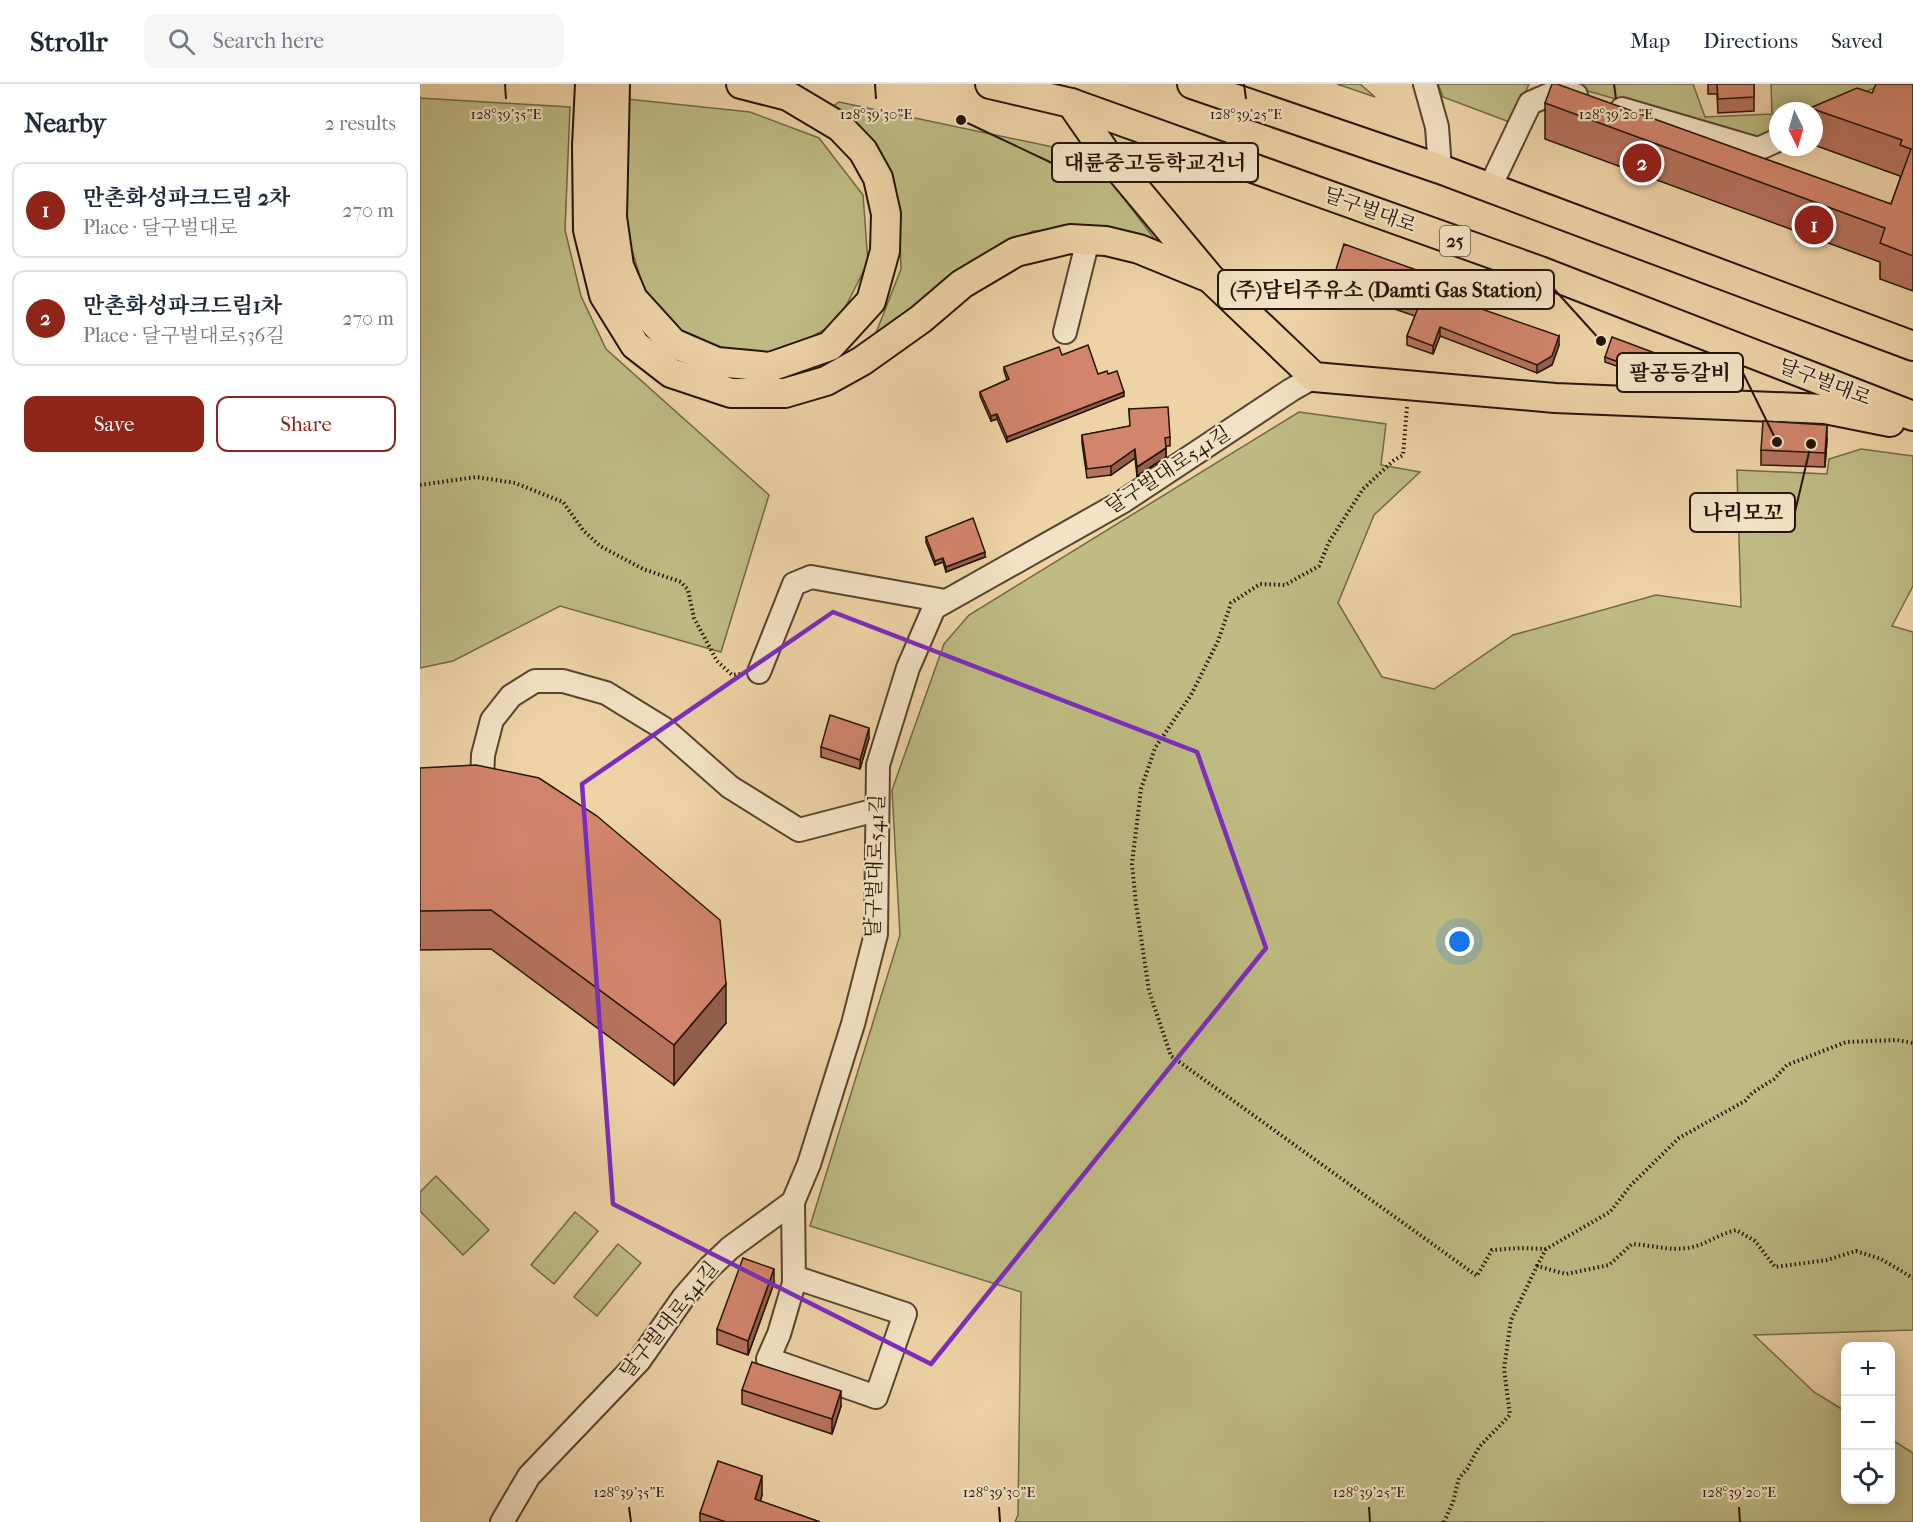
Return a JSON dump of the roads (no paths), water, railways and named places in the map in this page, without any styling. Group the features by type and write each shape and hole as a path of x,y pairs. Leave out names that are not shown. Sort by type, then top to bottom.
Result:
{"main road":[{"path":"590,84 619,266 633,299 673,343 717,362 770,367 830,346 871,302 885,251 886,214 878,178 863,151 840,127 822,114 788,96 741,84"},
{"path":"615,84 600,146 588,230 604,295 635,345 671,373 731,393 785,393 826,381 862,361 921,319 962,284 1016,252 1070,239 1107,241 1139,249 1210,278"},
{"name":"달구벌대로","path":"990,84 1071,103 1540,271 1913,416"},
{"path":"1192,84 1490,187 1913,346"},
{"path":"1071,103 1105,152 1210,278 1314,377 1555,398 1826,409 1913,426"}],"street":[{"path":"1425,84 1437,127 1440,169"},
{"path":"1490,187 1530,103 1560,90 1758,149 1769,144"},
{"path":"1065,332 1088,240"},
{"name":"달구벌대로541길","path":"502,1522 529,1476 639,1361 683,1298 709,1268 730,1248 793,1202 809,1164 853,1024 876,934 878,765 908,668 933,608 1122,502 1314,377"},
{"path":"759,672 794,584 811,577 945,601"},
{"path":"482,782 483,755 492,720 511,696 535,681 563,681 606,693 663,728 730,787 798,830 876,810"},
{"path":"793,1202 794,1283 779,1334 768,1359 876,1397 905,1314 794,1277"}],"place":[{"name":"대륜중고등학교건너","path":"961,120"},
{"name":"만촌화성파크드림1차","path":"1642,163"},
{"name":"만촌화성파크드림 2차","path":"1814,225"},
{"name":"(주)담티주유소 (Damti Gas Station)","path":"1601,341"},
{"name":"팔공등갈비","path":"1777,442"},
{"name":"나리모꼬","path":"1811,444"}]}
